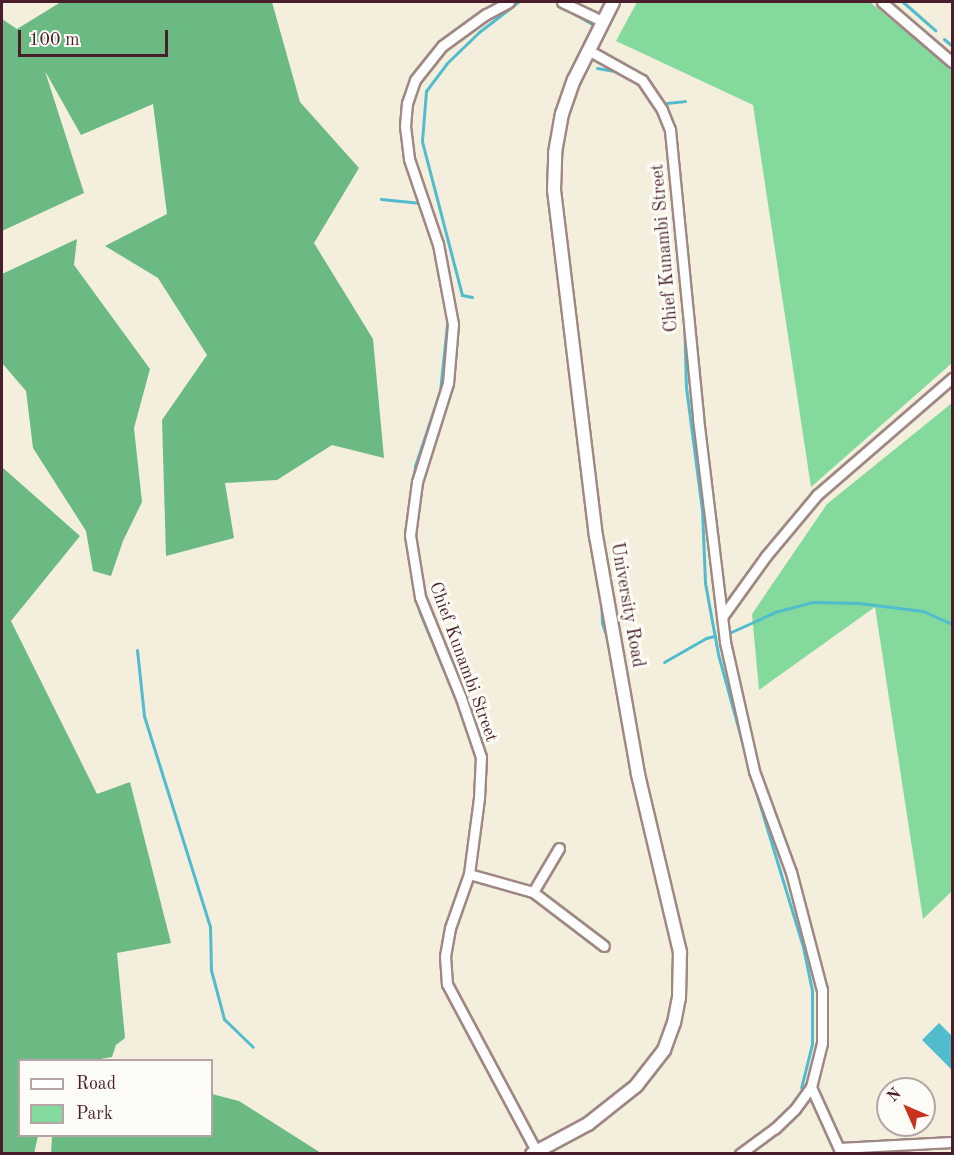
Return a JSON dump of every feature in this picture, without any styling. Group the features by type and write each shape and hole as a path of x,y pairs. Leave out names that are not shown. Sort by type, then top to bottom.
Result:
{"street":[{"name":"Chief Kunambi Street","path":"510,2 486,14 441,46 415,80 407,103 405,126 409,159 438,244 453,324 448,383 417,482 410,535 420,597 461,698 481,757 479,798 469,874 450,928 445,956 447,984 534,1152"},
{"path":"562,2 602,21"},
{"name":"University Road","path":"534,1152 588,1124 636,1086 664,1050 674,1023 679,998 680,952 638,774 596,537 554,190 555,153 562,114 588,50 613,2"},
{"path":"882,2 952,62"},
{"name":"Chief Kunambi Street","path":"588,50 642,80 662,110 670,130 722,617 753,771 791,873 822,990 822,1043 811,1087 795,1108 775,1128 740,1154"},
{"path":"722,617 766,556 817,495 952,378"},
{"path":"533,892 558,848"},
{"path":"469,874 533,892 604,946"},
{"path":"811,1087 840,1151 952,1142"}],"green space":[{"path":"61,2 272,2 300,102 359,168 314,243 373,339 384,458 332,445 277,480 225,483 234,538 166,556 162,420 207,355 158,278 105,246 167,214 153,104 81,135 45,71 84,193 2,231 2,19 17,29"},
{"path":"637,2 870,2 952,70 952,363 811,487 753,105 616,41"},
{"path":"77,239 74,265 150,369 134,428 142,502 123,541 111,576 93,571 86,531 33,448 26,391 2,363 2,274"},
{"path":"952,403 952,891 923,919 875,607 759,690 752,614 827,504"},
{"path":"2,467 80,536 11,621 97,794 130,782 171,943 117,953 125,1038 116,1045 112,1057 18,1059 18,1137 38,1137 34,1154 2,1153"},
{"path":"213,1094 239,1101 321,1153 51,1153 52,1137 213,1137"}],"water":[{"path":"939,1023 952,1036 952,1070 922,1040"}],"waterway":[{"path":"472,297 462,295 422,141 426,91 446,64 479,32 518,2"},
{"path":"903,2 935,30"},
{"path":"566,9 596,26"},
{"path":"944,39 952,46"},
{"path":"597,68 619,72"},
{"path":"667,103 685,101"},
{"path":"549,153 552,136"},
{"path":"381,199 421,203"},
{"path":"433,242 436,256"},
{"path":"680,280 683,311"},
{"path":"413,481 415,466 440,391 448,315"},
{"path":"684,317 686,387 702,510 705,583 718,654 749,767"},
{"path":"564,321 583,475"},
{"path":"406,540 405,532 410,502"},
{"path":"601,594 602,623 610,646"},
{"path":"417,600 420,613 463,716"},
{"path":"729,633 775,612 813,602 859,603 923,611 952,624"},
{"path":"664,662 706,638 715,636"},
{"path":"137,650 144,716 210,926 211,970 224,1019 253,1047"},
{"path":"752,779 803,947 812,990 812,1044 801,1088"}]}
